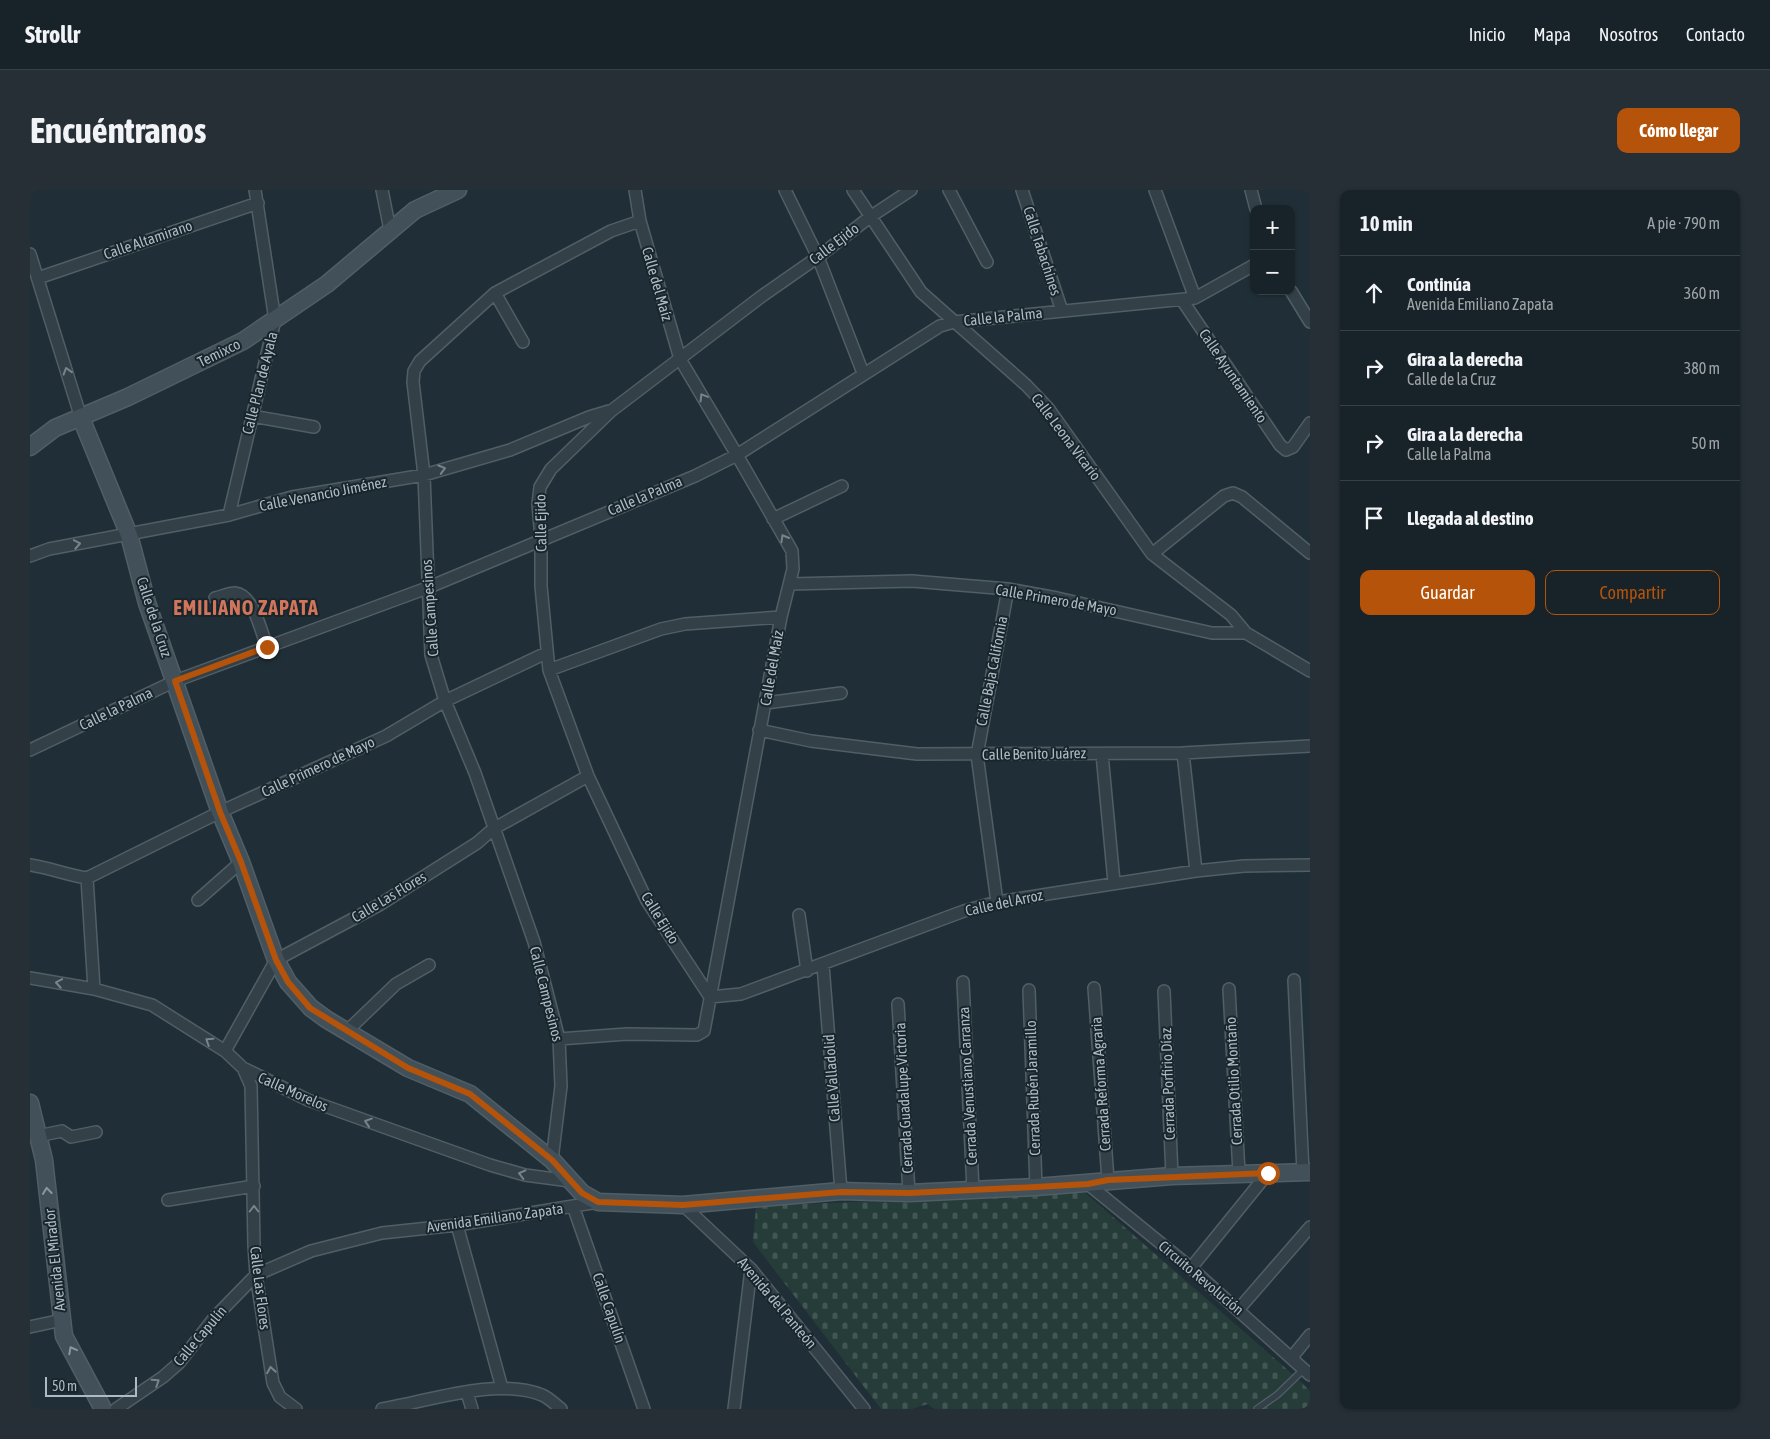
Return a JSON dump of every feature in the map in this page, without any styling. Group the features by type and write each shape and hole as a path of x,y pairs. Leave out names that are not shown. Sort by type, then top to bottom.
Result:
{"main road":[{"name":"Temixco","path":"30,447 55,428 81,418 235,345 327,284 415,210 458,190"},
{"name":"Calle de la Cruz","path":"81,418 129,535 147,602 220,812 241,862 276,960 288,982 304,1002 326,1019 408,1068 470,1094 552,1160 582,1193 598,1202"},
{"name":"Avenida El Mirador","path":"30,1102 38,1136 36,1153 64,1336 103,1409"},
{"name":"Avenida Emiliano Zapata","path":"598,1202 683,1205 841,1192 909,1193 1088,1184 1108,1180 1172,1176 1307,1172"}],"street":[{"name":"Calle Plan de Ayala","path":"230,515 275,320 255,190"},
{"path":"382,190 390,230"},
{"name":"Calle del Maíz","path":"559,1039 627,1034 698,1036 704,1030 759,730 766,703 781,617 793,569 792,551 738,455 680,359 640,222 635,190"},
{"path":"785,190 818,257 863,373"},
{"name":"Calle Leona Vicario","path":"853,190 921,292 1026,385 1048,408 1152,554 1231,615 1246,633"},
{"name":"Calle Ejido","path":"710,997 647,901 588,776 549,670 541,586 541,539 538,504 540,486 550,469 611,411 762,296 818,257 870,217 911,190"},
{"path":"949,190 987,262"},
{"name":"Calle Tabachines","path":"1022,190 1062,311"},
{"path":"1155,190 1195,298"},
{"path":"1251,190 1255,205"},
{"name":"Calle Altamirano","path":"38,278 258,203"},
{"name":"Calle Campesinos","path":"552,1160 561,1086 559,1039 534,942 475,773 445,700 432,655 427,588 424,475 413,382 414,370 420,361 496,293 611,231 640,222"},
{"name":"Calle de la Cruz","path":"30,254 81,418"},
{"name":"Calle la Palma","path":"30,750 175,681 427,588 695,476 738,455 863,373 940,326 954,322 1195,298 1250,267"},
{"path":"496,293 523,342"},
{"path":"1293,295 1310,322"},
{"name":"Calle Ayuntamiento","path":"1182,300 1280,445 1286,450 1292,447 1310,423"},
{"name":"Calle Venancio Jiménez","path":"30,556 49,549 230,515 292,498 424,475 510,450 589,417 611,411"},
{"path":"252,416 314,427"},
{"path":"773,519 842,486"},
{"path":"1152,554 1224,496 1233,493 1242,497 1310,552"},
{"name":"Calle Primero de Mayo","path":"790,584 912,582 1008,589 1057,598 1212,633 1246,633"},
{"name":"Calle Baja California","path":"997,902 977,755 1008,589"},
{"path":"215,598 233,593 241,595 250,604 267,647"},
{"path":"549,670 661,629 685,624 781,617"},
{"path":"1246,633 1310,671"},
{"name":"Calle Primero de Mayo","path":"87,878 220,812 386,736 445,700 546,653"},
{"path":"766,703 841,693"},
{"name":"Calle Benito Juárez","path":"759,730 811,741 917,754 1183,753 1310,746"},
{"path":"1183,753 1196,871"},
{"path":"1102,754 1114,882"},
{"name":"Calle Las Flores","path":"276,960 379,905 476,843 493,829 588,776"},
{"path":"198,900 241,862"},
{"name":"Calle del Arroz","path":"710,997 742,994 823,965 964,910 997,902 1114,882 1196,871 1244,866 1310,865"},
{"path":"30,866 54,868 72,876 87,878 94,989"},
{"path":"798,915 807,971"},
{"path":"225,1051 276,960"},
{"path":"347,1031 396,984 429,965"},
{"name":"Calle Valladolid","path":"823,965 841,1192"},
{"name":"Calle Morelos","path":"30,978 94,989 152,1005 225,1051 243,1068 308,1100 446,1150 525,1175 570,1181"},
{"path":"1294,980 1307,1172"},
{"name":"Cerrada Venustiano Carranza","path":"962,982 973,1190"},
{"name":"Cerrada Reforma Agraria","path":"1094,988 1108,1180"},
{"name":"Cerrada Otilio Montaño","path":"1229,989 1240,1173"},
{"name":"Cerrada Rubén Jaramillo","path":"1029,990 1036,1187"},
{"name":"Cerrada Porfirio Díaz","path":"1164,991 1172,1176"},
{"name":"Cerrada Guadalupe Victoria","path":"898,1004 909,1193"},
{"name":"Calle Las Flores","path":"243,1068 251,1086 256,1275 273,1383 280,1397 296,1409"},
{"path":"38,1136 62,1131 71,1137 96,1132"},
{"path":"1191,1268 1268,1173"},
{"name":"Circuito Revolución","path":"1088,1184 1191,1268 1292,1356 1307,1372"},
{"path":"168,1200 254,1186"},
{"name":"Avenida Emiliano Zapata","path":"256,1275 310,1251 350,1239 382,1233 457,1225 598,1202"},
{"name":"Avenida del Panteón","path":"683,1205 751,1269 864,1409"},
{"name":"Calle Capulín","path":"573,1206 644,1409"},
{"path":"457,1225 502,1388"},
{"path":"1238,1310 1310,1227"},
{"path":"734,1409 751,1269"},
{"name":"Calle Capulín","path":"116,1409 163,1377 179,1363 214,1318 256,1275"},
{"path":"30,1326 62,1320"},
{"path":"1292,1356 1310,1335"},
{"path":"382,1409 502,1388 523,1390 544,1396 561,1409"},
{"path":"467,1393 472,1409"}],"lane":[{"path":"1257,1409 1307,1372"}],"green space":[{"path":"1081,1189 1298,1379 1310,1391 1310,1409 934,1409 928,1404 912,1409 881,1409 753,1242 756,1206 921,1199"}],"district":[{"name":"EMILIANO ZAPATA","path":"246,608"}],"route":[{"path":"267,647 175,681 220,812 241,862 281,971 310,1008 408,1068 470,1094 552,1160 582,1193 598,1202 683,1205 841,1192 909,1193 1088,1184 1108,1180 1268,1173"}]}
